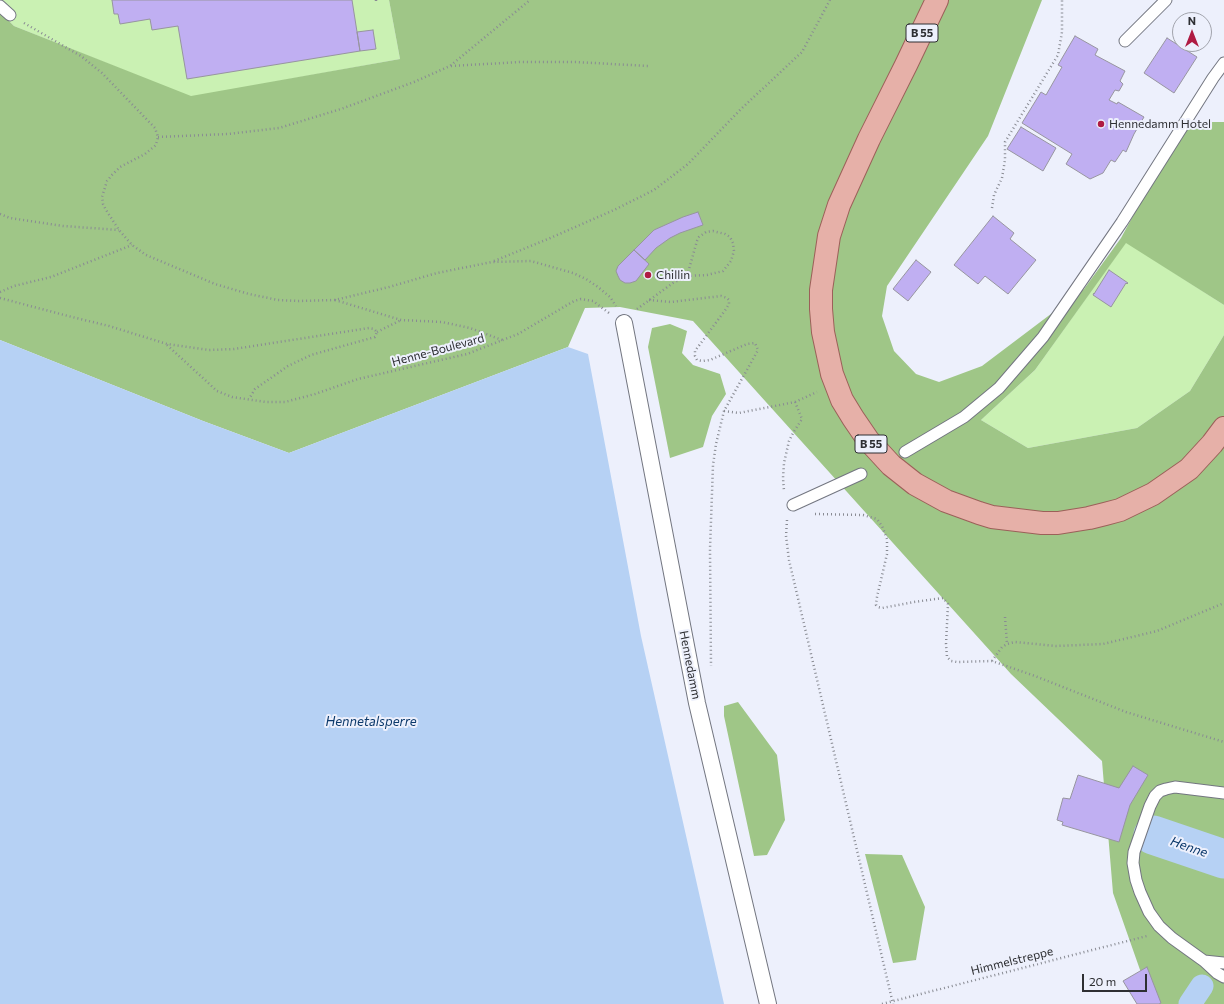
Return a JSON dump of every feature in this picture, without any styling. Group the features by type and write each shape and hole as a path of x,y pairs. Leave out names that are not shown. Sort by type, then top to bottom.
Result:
{"main road":[{"name":"B 55","path":"937,0 869,139 839,205 827,248 821,290 823,332 832,374 842,400 853,418 868,440 891,465 915,484 946,501 979,514 1042,523 1058,523 1105,514 1120,510 1153,494 1189,468 1212,444 1224,428"}],"street":[{"name":"Hennedamm","path":"624,323 697,702 768,1004"}],"lane":[{"path":"1125,41 1166,0"},
{"path":"0,6 10,15"},
{"path":"905,452 964,417 999,388 1043,337 1122,222 1224,63"},
{"path":"793,505 861,474"},
{"path":"1224,793 1175,787 1166,789 1155,796 1134,852 1133,863 1136,880 1149,912 1160,926 1172,938 1224,977"},
{"path":"1204,961 1224,963"}],"path":[{"path":"158,137 228,134 279,128 341,109 414,82 450,66 530,0"},
{"path":"492,262 614,210 654,190 688,164 741,109 802,52 830,0"},
{"path":"992,208 994,195 1002,178 1005,160 1005,142 1058,55 1062,32 1062,0"},
{"path":"10,15 81,56 102,73 155,128 158,137 156,145 120,167 107,181 103,190 103,204 119,230 132,245 146,255 215,284 249,294 278,300 334,300 389,287 436,273 492,262 531,262 573,273 598,287 610,297 624,323"},
{"path":"450,66 520,62 583,62 648,66"},
{"path":"0,214 10,218 119,230"},
{"path":"687,276 699,237 706,232 713,231 730,237 734,243 734,251 731,261 723,271 707,275 687,276 649,300 671,302 721,296 729,300 726,309 695,351 694,356 697,360 710,360 751,343 755,343 758,350 724,411 716,444 713,465 710,549 711,668"},
{"path":"0,292 14,286 51,277 132,245"},
{"path":"0,298 109,326 167,344 209,350 234,349 369,328 374,329 377,332"},
{"name":"Henne-Boulevard","path":"167,344 216,390 232,397 266,402 285,402 315,394 358,379 467,354 518,334 567,304 581,299 593,301 624,323"},
{"path":"334,300 401,320 442,322 470,328 502,341"},
{"path":"249,399 255,389 288,366 311,355 375,337 377,332 401,320"},
{"path":"724,411 739,413 795,402 820,390"},
{"path":"795,402 802,419 789,441 784,464 783,478 786,497 793,505 816,514 863,515 877,519 882,526 887,539 887,554 877,597 876,605 878,607 882,608 943,598 948,604 946,644 947,656 949,659 957,662 992,661 1126,712 1224,742"},
{"path":"793,505 788,511 787,516 786,536 789,560 893,1003"},
{"path":"992,661 1002,647 1015,642 1056,646 1103,644 1157,631 1224,604"},
{"path":"1005,617 1007,644"},
{"name":"Himmelstreppe","path":"882,1004 893,1003 1147,936"}],"green space":[{"path":"0,0 389,0 400,59 191,97 14,26 0,12"},
{"path":"389,0 1042,0 988,136 887,286 882,316 894,351 916,374 939,382 982,366 1084,289 1121,238 1184,122 1224,122 1224,305 1126,243 1035,370 981,420 1028,448 1137,428 1190,391 1224,335 1224,1004 1152,1004 1113,893 1102,761 1011,674 693,321 620,307 585,308 568,347 289,453 203,421 0,340 0,12 14,26 191,96 400,59"},
{"path":"1126,242 1224,305 1224,335 1190,391 1137,428 1028,448 981,420 1035,370"},
{"path":"670,324 687,331 682,353 693,365 720,374 726,394 712,416 703,447 670,458 648,347 652,328"},
{"path":"738,702 777,755 785,820 767,855 754,856 724,716 724,706"},
{"path":"865,854 902,855 925,907 916,960 893,963"}],"water":[{"name":"Hennetalsperre","path":"0,340 203,421 289,453 568,347 588,354 641,636 724,1004 0,1004"}],"building":[{"path":"112,0 352,0 360,51 187,79 178,26 152,30 150,19 120,24 118,14 114,14"},
{"path":"373,30 376,49 360,51 357,32"},
{"path":"1075,36 1098,49 1095,55 1125,71 1120,81 1123,84 1119,91 1115,90 1109,100 1117,104 1118,102 1144,117 1126,152 1123,150 1115,162 1111,160 1103,173 1090,179 1066,164 1072,154 1022,123 1041,92 1046,95 1062,67 1058,65"},
{"path":"1167,38 1172,41 1172,52 1189,52 1197,57 1174,93 1144,73"},
{"path":"1021,127 1056,148 1043,171 1007,149"},
{"path":"698,212 703,225 670,238 656,248 645,260 634,250 654,230"},
{"path":"993,216 1014,233 1010,239 1036,260 1008,294 985,276 978,284 954,265"},
{"path":"634,250 649,264 636,281 625,283 620,280 616,271 618,266"},
{"path":"916,260 931,272 908,301 893,289"},
{"path":"1109,270 1128,283 1126,283 1111,307 1093,295"},
{"path":"1133,766 1148,775 1130,805 1119,842 1062,825 1063,822 1057,820 1063,798 1070,799 1078,775 1119,788"},
{"path":"1147,967 1161,1003 1159,1004 1137,1004 1123,981"}],"waterway":[{"name":"Henne","path":"1153,835 1224,859"},
{"name":"Henne","path":"1190,1004 1202,986"}],"place":[{"name":"Hennedamm Hotel","path":"1101,124"},
{"name":"Chillin","path":"648,275"}]}
